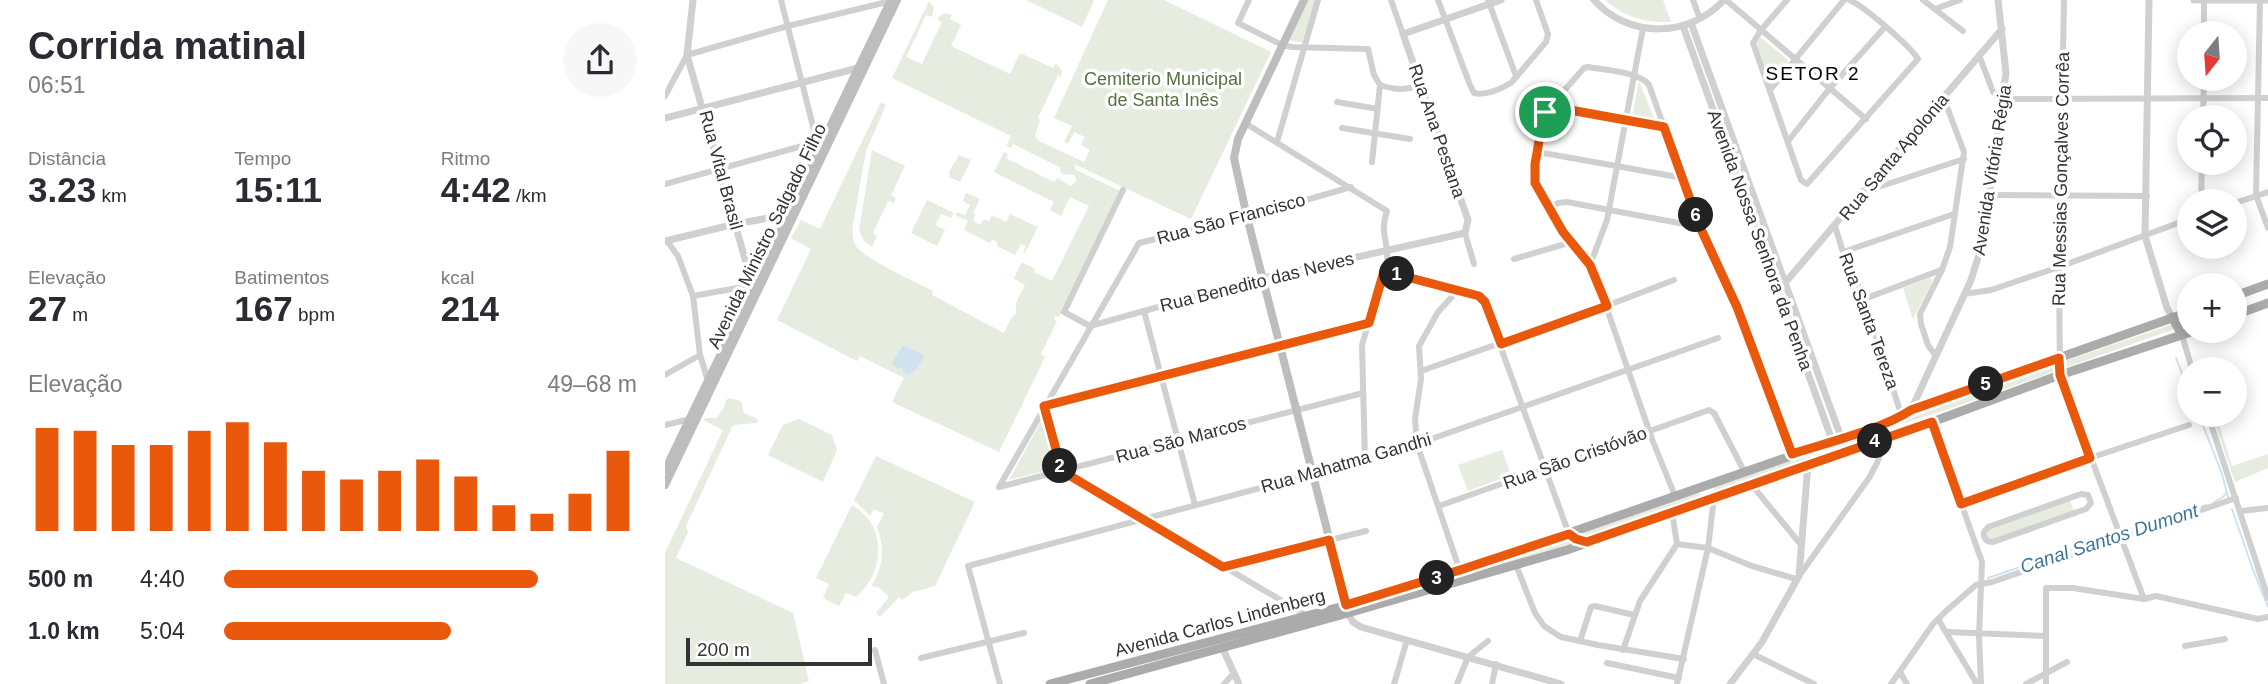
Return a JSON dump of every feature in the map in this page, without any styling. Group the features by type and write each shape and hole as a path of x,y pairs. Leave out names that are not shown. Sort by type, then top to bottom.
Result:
{"main road":[{"path":"1304,0 1245,123 1234,158 1347,609"},
{"name":"Avenida Ministro Salgado Filho","path":"665,485 822,144 893,2"},
{"path":"2247,292 2268,284"},
{"path":"2247,311 2268,303"},
{"name":"Avenida Carlos Lindenberg","path":"1090,684 1307,615 1347,609 1569,534 1837,440 1902,416 1911,410 2177,316"},
{"path":"2172,317 2177,326"},
{"name":"Avenida Carlos Lindenberg","path":"1050,684 1220,643 1516,565 2177,337"},
{"name":"Avenida Ministro Salgado Filho","path":"665,470 693,420"},
{"path":"1808,464 1812,454 1828,448 1837,440"},
{"path":"1698,487 1714,497"},
{"path":"1569,534 1587,542"}],"street":[{"path":"665,96 687,55 693,0"},
{"path":"665,184 822,144 781,0"},
{"path":"1249,0 1238,23 1282,45 1366,48 1370,52 1374,75 1380,85 1372,162"},
{"path":"1277,142 1318,0"},
{"name":"Rua Ana Pestana","path":"1391,0 1468,220 1465,233 1474,264"},
{"path":"1439,0 1473,91 1481,94 1504,87 1542,47 1548,34 1536,0"},
{"path":"1403,34 1488,2 1501,0"},
{"path":"1594,0 1618,19 1643,28 1660,29 1683,26 1700,19 1725,0 1866,119"},
{"path":"1693,0 1700,19"},
{"path":"1770,90 1846,0 1857,4 1918,59 1809,183 1805,184 1801,180 1789,139 1770,90 1753,43 1787,0"},
{"path":"1923,0 1963,32"},
{"path":"1935,9 1960,0"},
{"name":"Avenida Vitória Régia","path":"1911,410 1979,261 2006,73 1998,0"},
{"name":"Rua Messias Gonçalves Corrêa","path":"2064,0 2059,267 2060,375 2144,599"},
{"path":"2149,0 2145,236 2172,317"},
{"path":"2194,0 2268,0"},
{"path":"2204,0 2204,21"},
{"path":"2260,0 2256,195 2268,228"},
{"path":"687,55 788,26 893,2"},
{"path":"1488,2 1516,76"},
{"name":"Avenida Nossa Senhora da Penha","path":"1691,23 1831,408 1837,440"},
{"name":"Avenida Nossa Senhora da Penha","path":"1683,26 1810,380 1842,453"},
{"path":"1789,139 1885,27"},
{"path":"1590,265 1609,211 1643,28"},
{"name":"Rua Santa Apolonia","path":"1785,284 2002,29"},
{"name":"Rua Vital Brasil","path":"687,55 751,280 757,286"},
{"path":"1979,55 1993,92 2004,99 2268,98"},
{"path":"1675,496 1649,432 1607,306 1590,265 1549,208 1534,178 1543,118 1548,106 1584,68 1634,76 1647,81 1700,227 1737,307 1792,454"},
{"path":"665,118 860,70"},
{"path":"1380,85 1398,90 1420,84"},
{"path":"1705,87 1713,84"},
{"path":"2204,91 2204,105"},
{"path":"1935,355 1921,324 1920,314 1950,247 1964,159 1962,144 1944,99"},
{"path":"1337,102 1378,109"},
{"path":"1548,106 1664,127"},
{"path":"1245,123 1387,211 1383,232 1388,250 1361,353 1365,460"},
{"path":"1342,128 1410,139"},
{"path":"1538,152 1683,178"},
{"path":"1863,192 1964,159"},
{"name":"Rua São Francisco","path":"999,487 1139,243 1247,217 1350,187"},
{"path":"1090,327 1064,313 1123,190"},
{"path":"1743,193 1751,190"},
{"path":"2247,198 2268,192"},
{"path":"1990,195 2147,196"},
{"path":"1549,208 1567,202 1700,227"},
{"path":"711,382 701,357 693,296 678,256 666,241 735,224 792,214"},
{"path":"1843,252 1954,214"},
{"path":"1964,294 1991,290 2177,224"},
{"name":"Rua Santa Tereza","path":"1835,226 1843,252 1864,299 1902,416"},
{"name":"Rua Benedito das Neves","path":"1090,327 1263,278 1465,233"},
{"path":"1759,239 1768,236"},
{"path":"1514,259 1572,242"},
{"path":"1864,299 1942,270"},
{"path":"1384,271 1459,289 1479,296 1485,302 1569,534"},
{"path":"1421,371 1674,280"},
{"path":"1777,287 1785,284"},
{"path":"693,296 757,286"},
{"path":"1459,289 1438,312 1421,339 1418,350 1421,386 1415,411 1417,444 1460,570"},
{"path":"1144,311 1195,505"},
{"path":"1307,615 1062,471 1044,407 1369,323"},
{"name":"Rua Mahatma Gandhi","path":"989,641 968,566 1365,460 1718,338"},
{"path":"701,357 717,369"},
{"path":"665,375 701,357"},
{"path":"1810,380 1819,377"},
{"name":"Rua São Marcos","path":"999,487 1363,394"},
{"path":"1822,412 1831,408"},
{"name":"Rua São Cristóvão","path":"1439,506 1711,410 1744,471"},
{"path":"665,425 693,420"},
{"path":"1932,422 1980,556 1982,584 1979,684"},
{"path":"1961,504 2183,427"},
{"path":"2212,427 2268,598"},
{"path":"1730,684 1753,654 1798,578 1868,478 1877,463 1886,437"},
{"path":"1798,578 1808,464"},
{"path":"1751,484 1802,546"},
{"path":"2089,497 2091,503 2087,509 1993,542 1984,537 1988,527 2081,494 2089,497 2103,491"},
{"path":"1607,663 1678,681 1708,548 1714,497"},
{"path":"1891,684 1937,619 1974,587 2236,498"},
{"path":"2241,511 2268,508"},
{"path":"1623,650 1640,601 1677,544 1672,512"},
{"path":"1223,567 1366,530"},
{"path":"1677,544 1708,548 1752,566 1798,578"},
{"path":"1516,565 1539,620 1561,637 1684,659"},
{"path":"2046,684 2046,588 2073,588 2144,599 2156,596 2258,619 2268,617"},
{"path":"1580,641 1591,607 1634,615"},
{"path":"1347,609 1351,620 1358,626 1562,684"},
{"path":"1937,619 1979,684"},
{"path":"1947,632 2046,636"},
{"path":"921,658 1024,633"},
{"path":"2185,646 2225,639"},
{"path":"1395,684 1407,640"},
{"path":"989,641 1000,684"},
{"path":"1457,684 1468,657 1488,641"},
{"path":"1220,643 1239,684"},
{"path":"875,650 884,684"},
{"path":"1753,654 1814,684"},
{"path":"2026,684 2067,662"},
{"path":"1492,684 1496,664"},
{"path":"1901,672 1907,684"},
{"path":"1224,684 1234,673"}],"green space":[{"path":"1026,0 1094,0 1082,27"},
{"name":"Cemiterio Municipal de Santa Inês","path":"1108,0 1164,0 1271,52 1191,219 1074,164 1076,170 1120,191 1059,317 1055,316 1054,320 1057,321 1041,354 1045,357 999,452 892,402 904,378 860,356 857,361 777,320 811,249 791,238 801,220 820,229 881,102 886,105 866,151 853,224 856,246 880,264 933,291 932,295 1004,333 1016,313 1016,303 1025,285 1001,271 1014,278 1022,262 1052,281 1089,206 1070,197 1061,216 1050,210 1054,202 994,172 1004,152 1008,154 1006,158 1054,182 1057,178 1071,186 1076,181 1075,175 1060,172 1061,168 1013,144 1011,148 1006,146 1011,136 892,78 929,1 934,7 932,17 926,15 906,57 922,64 942,22 938,20 945,13 952,15 950,19 961,25 951,46 1010,74 1020,53 1053,68 1056,63 1062,71 1061,77 1058,75 1038,118 1040,120 1035,136 1039,141 1084,162 1090,150 1081,145 1085,137 1074,132 1068,144 1064,142 1072,126 1054,118"},
{"path":"1308,0 1316,0 1304,43 1289,40"},
{"path":"1605,0 1663,0 1671,22 1635,18"},
{"path":"1760,37 1788,60 1787,65 1772,82 1769,81 1756,45"},
{"path":"1639,81 1655,121 1632,117"},
{"path":"872,150 905,166 891,195 896,198 894,203 888,201 873,233 877,236 872,247 864,241 859,230"},
{"path":"959,155 971,160 960,182 949,177"},
{"path":"966,193 980,199 973,213 973,221 980,225 984,219 989,221 992,215 1006,222 1010,214 1038,227 1025,253 1023,252 1026,246 1021,244 1015,255 997,246 998,243 992,239 990,243 964,230 968,221 955,215 957,212 965,215 970,205 963,201"},
{"path":"927,200 954,213 951,218 941,214 935,225 945,230 937,246 911,233"},
{"path":"1929,278 1932,283 1913,319 1903,288"},
{"path":"2173,324 2177,328 1895,426 1895,424 2036,371"},
{"path":"729,398 741,401 744,413 758,421 733,425 686,526 688,532 676,558 793,613 809,681 799,684 665,684 665,553 723,430 703,420 716,418"},
{"path":"1043,418 1056,468 1009,480"},
{"path":"799,419 832,435 837,450 823,482 768,455 783,425"},
{"path":"2216,427 2220,427 2232,466 2268,454 2268,468 2235,482"},
{"path":"1502,450 1511,475 1468,491 1458,465"},
{"path":"876,456 975,502 935,586 913,592 902,600 899,597 880,617 876,613 889,597 872,585 881,564 882,550 877,527 884,514 874,509 870,516 854,500"},
{"path":"1805,456 1806,460 1717,492 1712,487"},
{"path":"1694,493 1708,495 1587,539 1584,536 1584,533"},
{"path":"2070,500 2074,511 1992,540 1987,538 1989,529"},
{"path":"852,505 864,514 872,525 877,537 877,562 866,587 856,597 846,593 839,606 823,598 829,584 816,578"},
{"path":"1568,539 1573,543 1420,590"}],"water":[{"path":"903,345 924,355 919,366 909,375 904,373 902,367 898,369 892,363"}],"waterway":[{"path":"2204,427 2228,497"},
{"name":"Canal Santos Dumont","path":"2214,502 2227,492"},
{"name":"Canal Santos Dumont","path":"2121,532 2206,505"},
{"path":"2232,509 2268,607"},
{"name":"Canal Santos Dumont","path":"1988,578 2116,534"}],"district":[{"name":"SETOR 2","path":"1813,73"}],"route":[{"path":"1548,106 1664,127 1700,227 1737,307 1792,454 1874,427 1911,410 2059,358 2060,375 2090,458 1961,504 1932,422 1587,542 1569,534 1346,605 1329,540 1223,567 1062,471 1044,406 1369,323 1384,271 1479,296 1485,302 1501,344 1607,306 1590,265 1563,232 1535,183 1535,164 1545,112 1548,106"}]}
